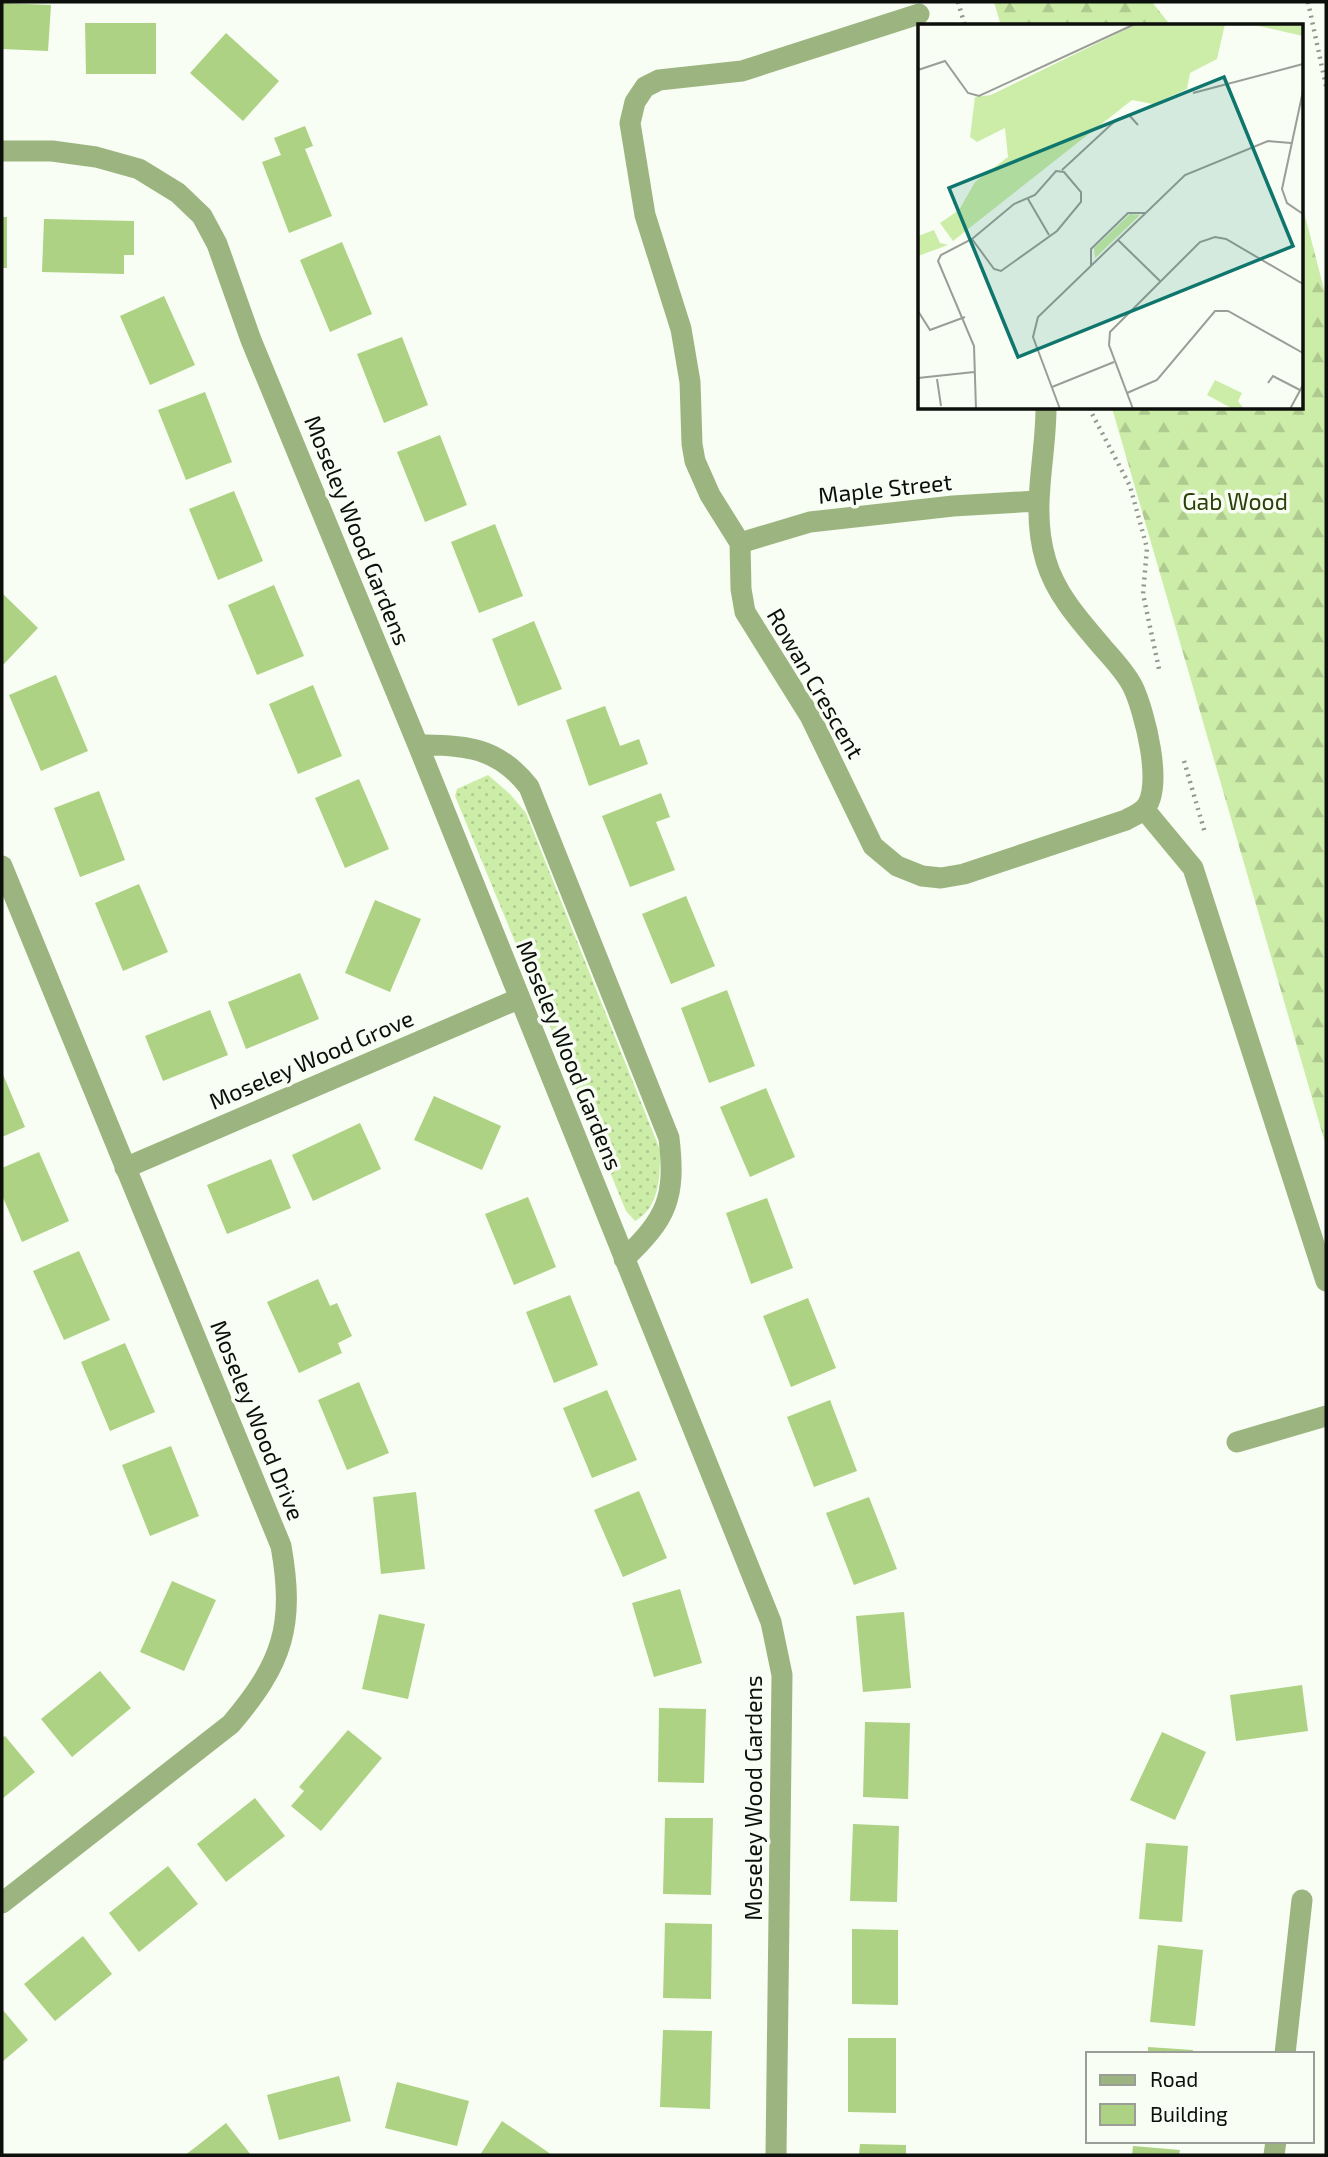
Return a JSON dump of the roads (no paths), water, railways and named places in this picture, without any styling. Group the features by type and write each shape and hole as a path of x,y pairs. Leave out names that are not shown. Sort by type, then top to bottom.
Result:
{"street":[{"path":"740,543 710,495 695,461 690,382 681,329 640,191 631,123 635,102 645,88 659,80 742,71 920,14"},
{"name":"Moseley Wood Gardens","path":"2,151 52,151 96,157 139,169 178,193 202,216 217,244 251,340 418,745 771,1622 782,1675 776,2155"},
{"path":"1046,410 1038,501 1043,549 1055,582 1068,605 1133,686 1146,723 1152,767 1151,797 1144,809 1193,868 1326,1281"},
{"name":"Maple Street","path":"740,543 810,522 953,506 1038,501"},
{"name":"Rowan Crescent","path":"740,543 741,589 745,612 815,725 873,846 897,866 922,876 941,878 964,874 1126,820 1144,809"},
{"path":"418,745 456,744 478,750 519,774 534,800 669,1138 671,1186 664,1212 650,1234 624,1259"},
{"name":"Moseley Wood Drive","path":"2,866 281,1546 287,1581 286,1620 275,1661 257,1693 231,1724 2,1903"},
{"name":"Moseley Wood Grove","path":"125,1168 518,999"},
{"path":"1237,1442 1326,1416"},
{"path":"1285,2052 1303,1900"}],"park label":[{"name":"Gab Wood","path":"1235,501"}]}
